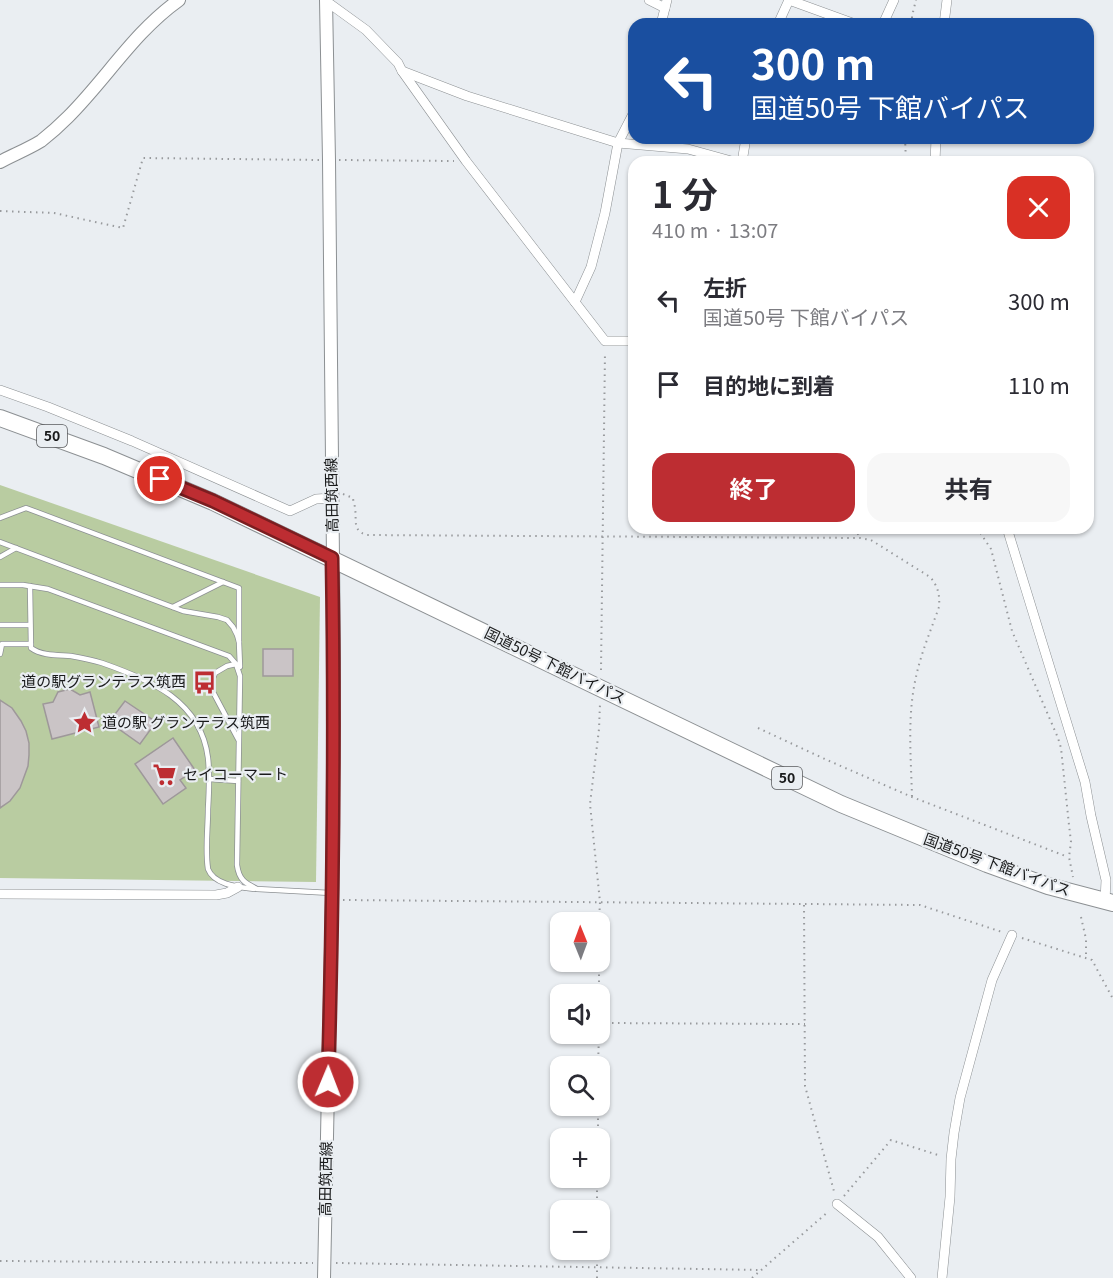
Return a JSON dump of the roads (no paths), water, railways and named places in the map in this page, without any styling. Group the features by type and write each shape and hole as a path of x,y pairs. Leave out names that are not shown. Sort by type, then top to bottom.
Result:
{"highway":[{"name":"国道50号 下館バイパス","path":"0,418 104,456 213,501 841,804 987,864 1048,886 1111,904"}],"main road":[{"path":"0,162 41,140 68,117 126,48 179,0"},
{"name":"高田筑西線","path":"324,1278 332,897 334,660 326,1"}],"street":[{"path":"649,0 666,4"},
{"path":"781,18 789,0 838,18"},
{"path":"886,18 894,0"},
{"path":"945,18 947,0"},
{"path":"326,1 366,30 398,63 466,161 605,341 628,341"},
{"path":"402,71 467,96 618,143 628,144"},
{"path":"575,302 591,267 605,213 618,143 628,124"},
{"path":"630,144 688,149 713,156"},
{"path":"0,390 132,441 290,511 316,499 332,495"},
{"path":"1009,534 1086,782 1091,816 1111,904"},
{"path":"0,894 216,896 238,887"},
{"path":"942,1278 951,1159 960,1098 992,980 1012,934"},
{"path":"837,1204 878,1237 910,1278"}],"lane":[{"path":"0,518 26,508 239,588 237,865 238,875 246,884 257,889"},
{"path":"0,542 183,611 227,620 233,627 239,642"},
{"path":"0,557 16,548"},
{"path":"172,607 223,582"},
{"path":"0,585 48,589 222,652 236,664 240,676"},
{"path":"30,586 31,648 35,651 102,663 155,684 174,696 189,713 203,737 208,758 208,869 210,875 215,880 238,887 332,897"},
{"path":"0,625 30,625"},
{"path":"0,654 2,644 31,644"},
{"path":"236,664 215,673 212,681 213,692 239,740"},
{"path":"209,780 238,780"}],"place":[{"name":"道の駅グランテラス筑西","path":"204,682"},
{"name":"道の駅 グランテラス筑西","path":"84,723"},
{"name":"セイコーマート","path":"165,775"}]}
